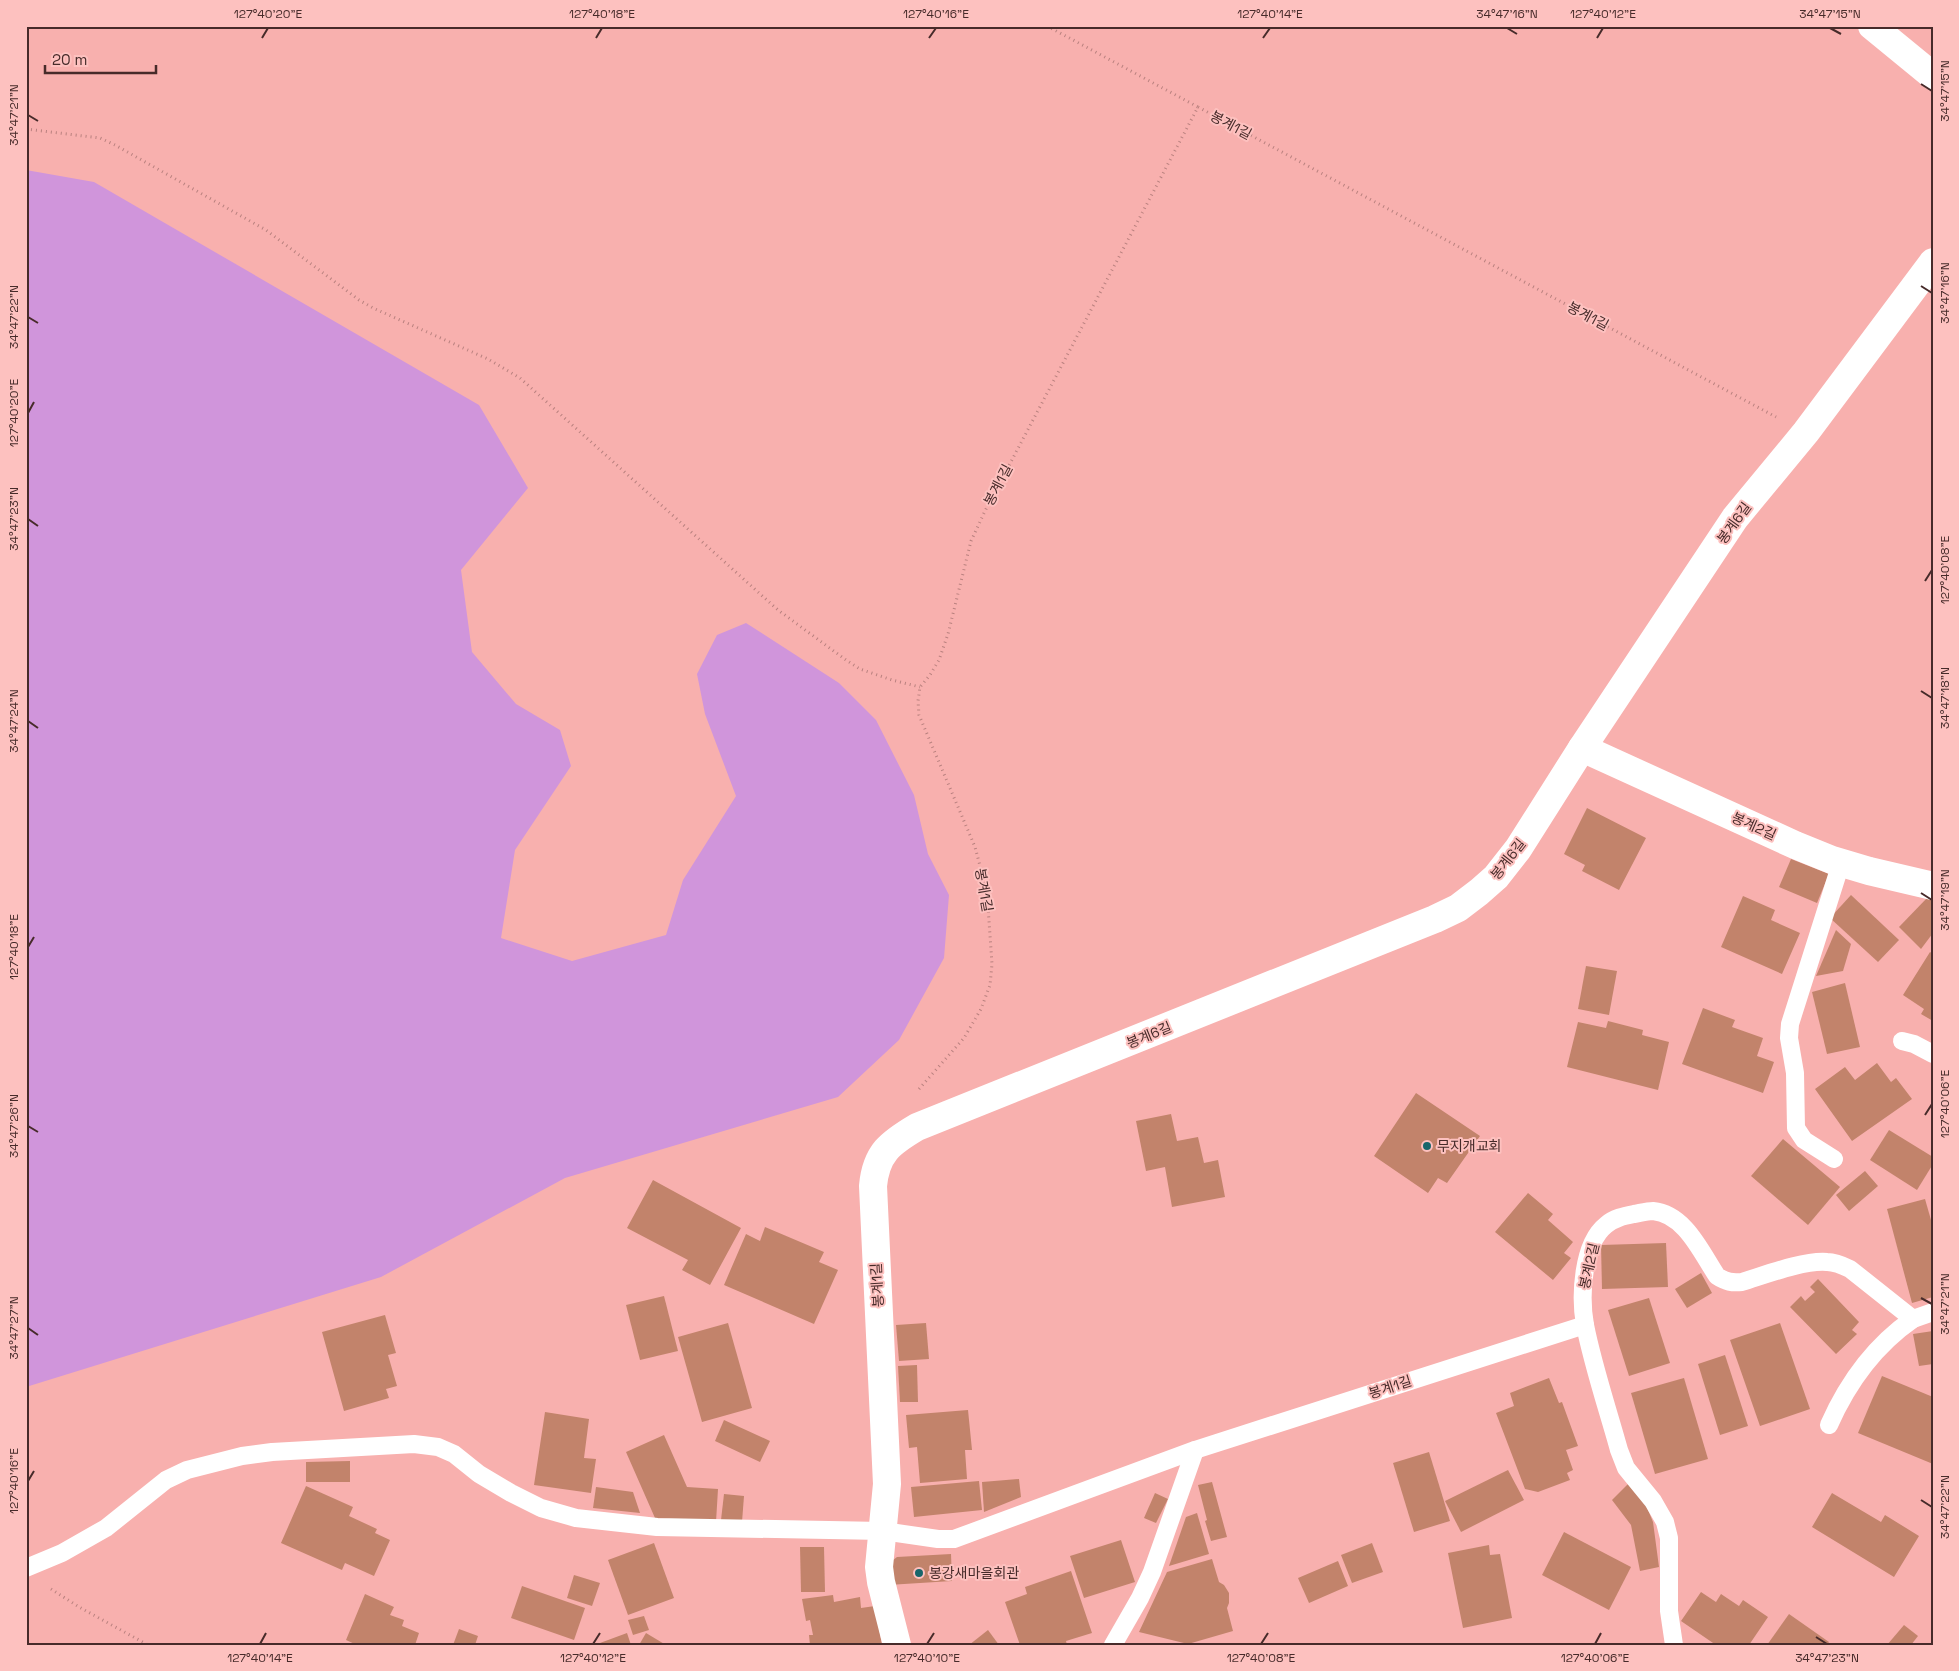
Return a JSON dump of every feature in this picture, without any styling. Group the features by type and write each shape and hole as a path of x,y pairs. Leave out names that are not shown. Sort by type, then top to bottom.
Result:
{"street":[{"path":"1872,26 1933,76"},
{"name":"봉계6길","path":"873,1186 874,1170 883,1154 897,1139 917,1127 1417,927 1458,908 1496,877 1518,849 1582,748 1735,518 1806,432 1933,262"},
{"name":"봉계2길","path":"1582,748 1795,845 1841,863 1933,886"},
{"name":"봉계1길","path":"873,1186 887,1484 879,1567 897,1645"}],"lane":[{"path":"1834,1159 1804,1140 1796,1128 1795,1074 1789,1038 1790,1024 1841,863"},
{"path":"1902,1041 1914,1044 1933,1054"},
{"name":"봉계2길","path":"1674,1645 1669,1611 1669,1538 1665,1522 1654,1501 1626,1468 1585,1325 1582,1296 1592,1244 1597,1234 1606,1224 1616,1218 1652,1211 1669,1216 1683,1225 1717,1276 1724,1281 1742,1282 1814,1262 1840,1264 1861,1277 1913,1318"},
{"path":"1829,1425 1840,1402 1862,1367 1885,1340 1913,1318 1933,1312"},
{"name":"봉계1길","path":"883,1531 938,1539 954,1539 972,1534 1195,1450 1585,1325"},
{"path":"26,1568 62,1553 106,1528 166,1480 187,1470 242,1456 272,1452 414,1444 438,1446 454,1454 479,1474 511,1494 541,1508 576,1518 657,1527 883,1531"},
{"path":"1113,1645 1140,1598 1152,1572 1195,1450"}],"path":[{"path":"1048,26 1198,107"},
{"name":"봉계1길","path":"915,1094 964,1038 981,1008 990,985 992,964 987,892 975,847 919,715 920,687 939,660 948,634 971,541 985,511 1198,107 1806,432"},
{"path":"26,129 100,138 115,145 266,230 340,287 366,304 488,358 509,371 520,378 778,610 860,669 920,687"},
{"path":"26,1568 39,1580 78,1607 148,1645"}],"shaded area":[{"path":"26,170 94,182 479,405 528,488 461,570 472,652 516,704 560,730 571,766 515,850 501,938 572,961 666,935 683,880 736,796 705,714 697,674 717,635 746,623 839,683 876,720 914,795 928,854 949,895 944,958 899,1040 838,1097 565,1178 381,1277 26,1387"}],"building":[{"path":"1587,808 1646,838 1619,890 1582,871 1585,865 1564,854"},
{"path":"1791,859 1829,874 1817,903 1779,887"},
{"path":"1851,895 1899,940 1878,962 1830,918"},
{"path":"1743,896 1775,910 1771,920 1800,933 1782,974 1721,947"},
{"path":"1927,898 1933,900 1933,933 1921,949 1899,927"},
{"path":"1836,930 1851,944 1843,971 1816,976"},
{"path":"1930,952 1933,954 1933,1021 1921,1014 1924,1009 1903,995"},
{"path":"1586,966 1617,971 1609,1015 1578,1009"},
{"path":"1845,983 1860,1047 1827,1054 1812,992"},
{"path":"1703,1008 1735,1020 1732,1027 1763,1038 1757,1056 1774,1062 1763,1093 1682,1064"},
{"path":"1608,1021 1643,1030 1642,1035 1669,1042 1658,1090 1567,1067 1578,1022 1606,1028"},
{"path":"1877,1063 1891,1082 1896,1078 1912,1099 1852,1141 1815,1089 1845,1067 1855,1080"},
{"name":"무지개교회","path":"1416,1093 1480,1136 1447,1183 1438,1178 1428,1193 1374,1156"},
{"path":"1171,1114 1177,1141 1198,1137 1204,1163 1218,1160 1225,1197 1172,1207 1165,1167 1146,1171 1136,1121"},
{"path":"1889,1130 1933,1157 1933,1164 1917,1190 1870,1160"},
{"path":"1783,1139 1840,1187 1808,1225 1751,1176"},
{"path":"1865,1171 1878,1186 1849,1211 1836,1195"},
{"path":"653,1180 741,1228 710,1285 682,1270 688,1260 627,1228"},
{"path":"1528,1193 1553,1214 1548,1220 1573,1242 1564,1253 1571,1258 1553,1280 1495,1232"},
{"path":"1925,1199 1933,1227 1933,1297 1912,1303 1887,1209"},
{"path":"765,1227 824,1252 819,1262 838,1270 814,1324 724,1285 746,1234 760,1241"},
{"path":"1666,1243 1668,1287 1602,1289 1601,1245"},
{"path":"1701,1273 1712,1293 1687,1308 1675,1289"},
{"path":"1818,1279 1859,1322 1852,1330 1857,1334 1836,1354 1790,1307 1801,1296 1805,1301 1815,1292 1810,1287"},
{"path":"664,1296 678,1351 640,1360 626,1305"},
{"path":"1649,1298 1670,1363 1629,1376 1608,1310"},
{"path":"385,1315 396,1353 388,1355 397,1386 386,1389 389,1398 344,1411 322,1332"},
{"path":"728,1323 752,1408 702,1422 678,1337"},
{"path":"926,1323 929,1359 899,1361 896,1325"},
{"path":"1780,1323 1810,1409 1760,1426 1730,1340"},
{"path":"1933,1331 1933,1364 1919,1366 1913,1334"},
{"path":"1725,1355 1748,1426 1720,1435 1698,1364"},
{"path":"917,1365 918,1402 900,1402 898,1366"},
{"path":"1882,1376 1933,1397 1933,1464 1858,1433"},
{"path":"1549,1378 1559,1403 1562,1402 1578,1446 1566,1450 1573,1470 1567,1473 1570,1480 1538,1492 1525,1489 1496,1413 1514,1406 1510,1393"},
{"path":"1684,1378 1708,1459 1655,1474 1631,1393"},
{"path":"968,1410 972,1450 965,1450 967,1479 920,1483 917,1447 909,1448 906,1415"},
{"path":"545,1412 589,1419 584,1458 596,1459 591,1493 534,1485"},
{"path":"724,1420 770,1441 760,1462 715,1441"},
{"path":"664,1435 687,1487 718,1489 716,1522 655,1518 626,1452"},
{"path":"1429,1452 1450,1521 1414,1532 1393,1463"},
{"path":"350,1461 350,1482 306,1482 306,1462"},
{"path":"1508,1470 1524,1500 1461,1532 1445,1501"},
{"path":"1019,1479 1021,1497 984,1512 982,1482"},
{"path":"979,1481 982,1510 914,1517 911,1487"},
{"path":"1212,1482 1227,1537 1211,1541 1198,1485"},
{"path":"1628,1484 1646,1505 1653,1522 1659,1567 1640,1571 1631,1525 1612,1500"},
{"path":"306,1486 353,1507 349,1516 377,1529 375,1533 390,1540 374,1576 345,1563 342,1570 281,1543"},
{"path":"596,1487 633,1492 640,1513 593,1508"},
{"path":"1155,1493 1168,1499 1156,1523 1144,1518"},
{"path":"1832,1493 1881,1522 1885,1515 1919,1536 1894,1577 1812,1527"},
{"path":"724,1494 744,1496 742,1522 721,1520"},
{"path":"1197,1513 1209,1554 1169,1566 1186,1517"},
{"path":"1564,1532 1631,1567 1609,1610 1542,1575"},
{"path":"1121,1540 1135,1582 1084,1598 1070,1556"},
{"path":"654,1543 674,1598 628,1615 608,1560"},
{"path":"1372,1543 1383,1572 1352,1583 1341,1555"},
{"path":"1489,1545 1490,1555 1500,1554 1512,1618 1463,1628 1448,1553"},
{"path":"800,1547 824,1547 825,1592 801,1592"},
{"name":"봉강새마을회관","path":"951,1554 952,1581 888,1585 887,1565 897,1557"},
{"path":"1212,1559 1219,1582 1224,1585 1229,1593 1227,1608 1233,1631 1188,1644 1139,1632 1167,1572"},
{"path":"1338,1561 1348,1586 1309,1603 1298,1578"},
{"path":"1071,1571 1092,1633 1066,1641 1067,1645 1020,1645 1005,1602 1027,1594 1025,1587"},
{"path":"574,1575 600,1583 592,1606 567,1598"},
{"path":"522,1586 585,1608 574,1640 511,1618"},
{"path":"1701,1592 1716,1602 1721,1594 1739,1606 1743,1600 1768,1617 1749,1645 1716,1645 1681,1621"},
{"path":"365,1594 394,1607 390,1615 404,1620 402,1626 419,1633 415,1645 357,1645 346,1640"},
{"path":"833,1595 834,1602 860,1597 861,1608 875,1606 882,1645 810,1645 809,1635 813,1635 810,1620 806,1621 802,1599"},
{"path":"1789,1614 1829,1642 1827,1645 1767,1645"},
{"path":"644,1616 649,1630 633,1635 628,1620"},
{"path":"1904,1625 1918,1636 1911,1645 1887,1645"},
{"path":"459,1629 478,1636 475,1645 453,1645"},
{"path":"988,1630 999,1645 969,1645"},
{"path":"627,1633 631,1645 601,1645 600,1643"},
{"path":"646,1633 666,1645 639,1645"}],"place":[{"name":"무지개교회","path":"1427,1146"},
{"name":"봉강새마을회관","path":"919,1573"}]}
